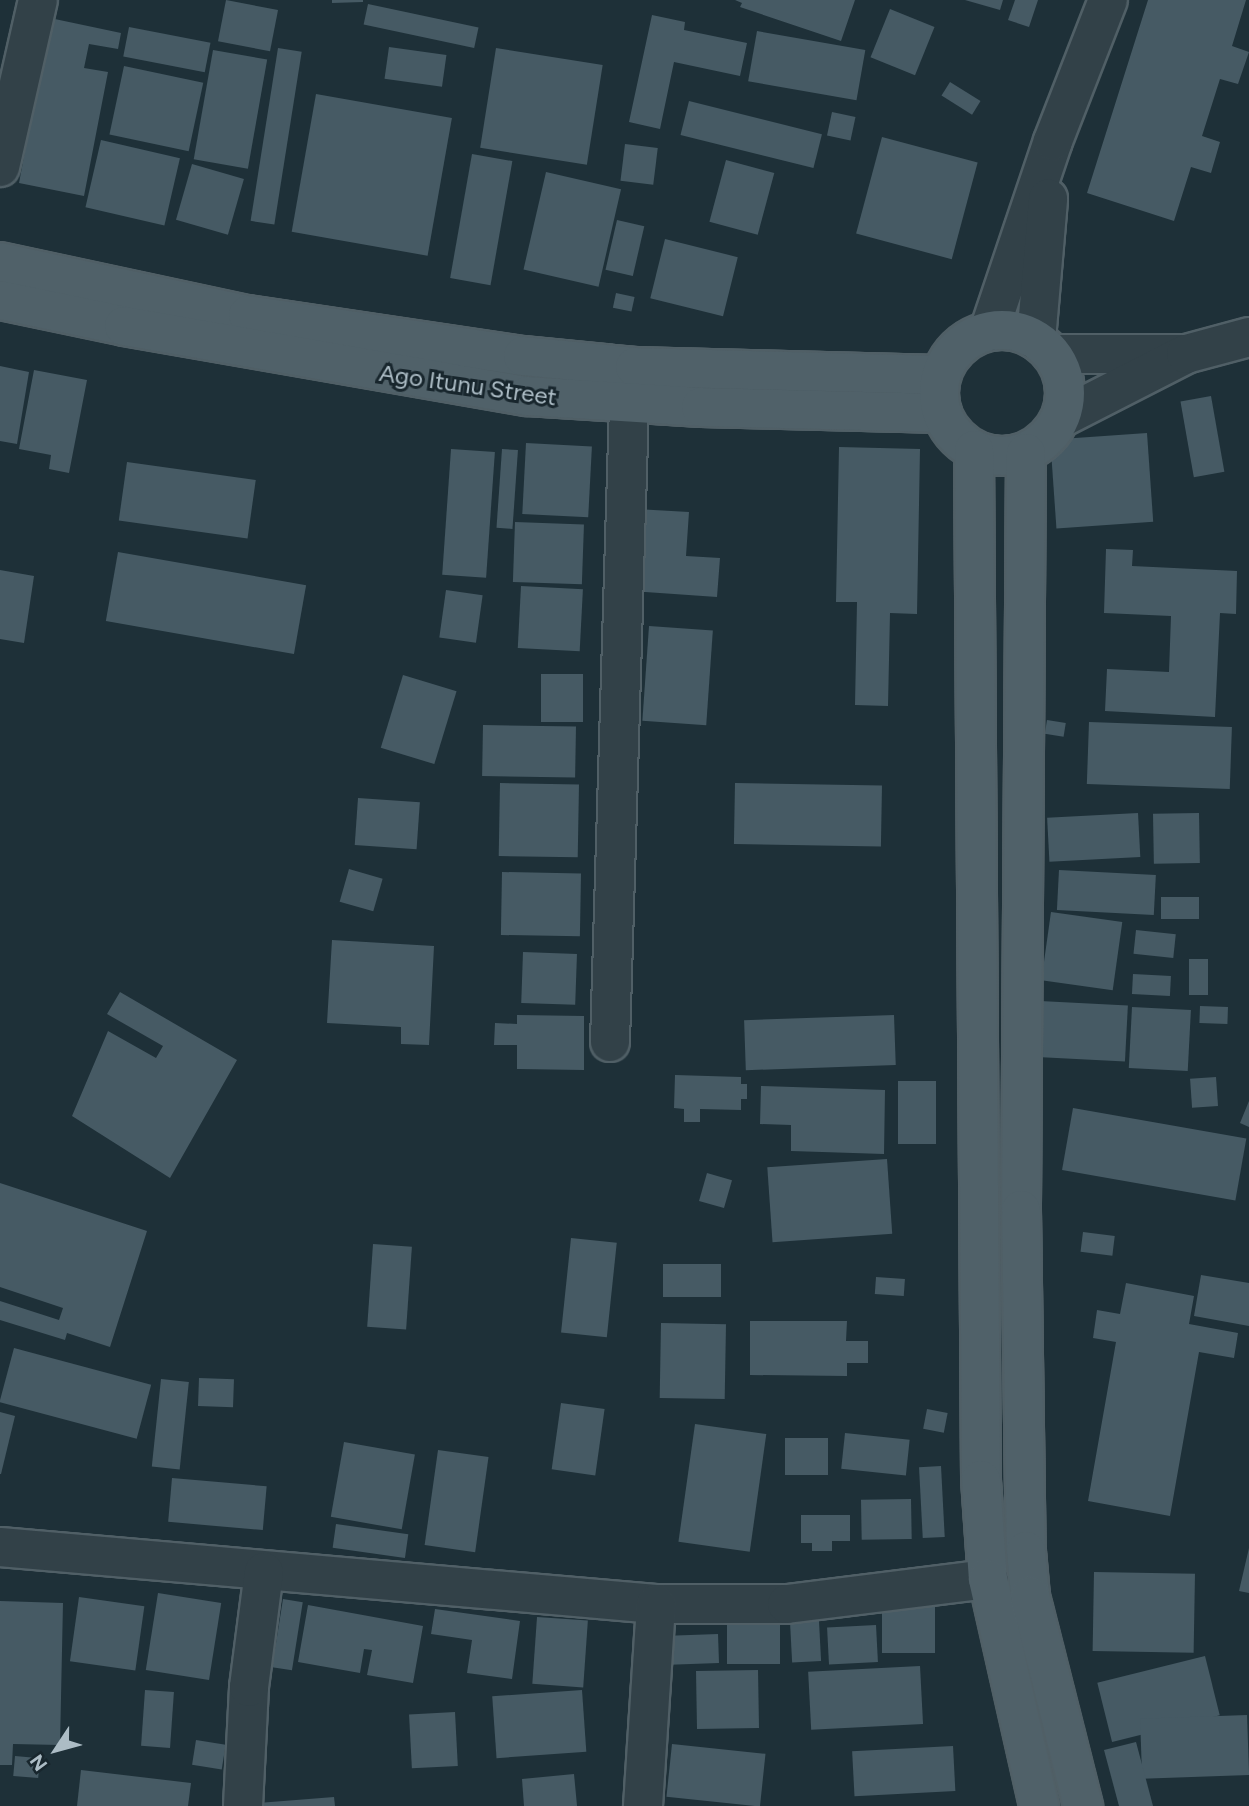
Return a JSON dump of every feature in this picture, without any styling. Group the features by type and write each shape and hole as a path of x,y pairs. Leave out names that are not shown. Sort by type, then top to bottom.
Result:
{"main road":[{"name":"Ago Itunu Street","path":"0,262 248,315 523,356 635,367 941,374"},
{"name":"Ago Itunu Street","path":"0,300 402,377 527,396 629,404 942,413"},
{"path":"1014,330 1044,347 1063,374 1066,396 1061,418 1047,439 1026,453 999,457 974,450 960,441 942,413 941,374 959,346 989,331 1014,330"},
{"path":"974,450 981,1480 988,1579 1039,1806"},
{"path":"1026,453 1021,1210 1026,1551 1030,1596 1083,1806"}],"street":[{"path":"0,167 38,0"},
{"path":"989,331 1053,141 1108,0"},
{"path":"1053,141 1044,347 1186,354"},
{"path":"1061,418 1186,354 1249,337"},
{"path":"610,1042 629,404"},
{"path":"0,1547 264,1572 393,1579 656,1604 787,1604 988,1579"},
{"path":"243,1806 249,1687 264,1572"},
{"path":"643,1806 656,1604"}],"building":[{"path":"226,0 278,10 270,51 218,41"},
{"path":"332,0 363,0 363,2 332,3"},
{"path":"735,0 855,0 841,41 740,7 742,3"},
{"path":"965,0 1003,0 1000,10"},
{"path":"1015,0 1038,0 1029,27 1008,20"},
{"path":"1148,0 1246,0 1232,46 1249,52 1238,84 1220,79 1202,136 1220,142 1211,173 1191,167 1174,221 1087,193"},
{"path":"368,4 479,27 474,48 364,25"},
{"path":"890,9 935,27 915,75 871,57"},
{"path":"652,15 685,22 684,30 747,43 740,76 674,62 660,129 629,122"},
{"path":"50,18 121,33 118,49 89,44 84,68 108,72 84,196 19,183"},
{"path":"129,27 210,43 205,72 123,56"},
{"path":"757,31 865,50 856,100 748,81"},
{"path":"389,47 446,55 442,87 385,79"},
{"path":"278,48 302,52 274,225 251,221"},
{"path":"496,48 603,65 587,165 480,148"},
{"path":"213,50 267,60 248,169 194,159"},
{"path":"124,66 203,83 189,151 109,134"},
{"path":"950,82 981,101 972,115 942,96"},
{"path":"316,94 452,118 428,256 292,232"},
{"path":"689,101 822,134 813,168 681,135"},
{"path":"832,112 855,117 850,140 827,135"},
{"path":"882,137 978,163 952,259 856,234"},
{"path":"101,140 180,158 164,225 85,207"},
{"path":"625,144 658,148 653,185 620,181"},
{"path":"472,154 512,161 490,285 450,278"},
{"path":"726,160 774,173 758,235 709,222"},
{"path":"192,164 244,179 228,235 176,220"},
{"path":"546,172 621,189 599,287 524,269"},
{"path":"617,220 644,226 633,276 606,270"},
{"path":"665,239 738,257 723,316 650,298"},
{"path":"616,293 635,297 631,312 613,308"},
{"path":"0,366 29,372 17,444 0,441"},
{"path":"34,370 87,380 69,473 49,469 51,455 19,449"},
{"path":"1211,396 1224,472 1194,477 1180,401"},
{"path":"1147,433 1153,522 1056,529 1050,440"},
{"path":"526,443 592,446 588,517 522,514"},
{"path":"839,447 920,449 917,614 890,613 888,706 855,705 857,602 836,602"},
{"path":"451,449 495,452 486,578 442,575"},
{"path":"502,449 518,450 512,529 496,528"},
{"path":"127,462 256,480 248,539 119,520"},
{"path":"636,509 689,512 686,556 720,558 717,597 631,591"},
{"path":"515,522 584,524 582,584 513,582"},
{"path":"1106,549 1133,550 1132,566 1237,571 1236,614 1220,613 1215,717 1105,711 1107,669 1169,672 1171,616 1104,613"},
{"path":"118,552 306,585 294,654 106,621"},
{"path":"0,570 34,576 24,643 0,639"},
{"path":"521,586 583,589 580,651 518,648"},
{"path":"446,590 483,595 476,643 439,638"},
{"path":"649,626 713,630 706,725 642,721"},
{"path":"541,674 583,674 583,722 541,722"},
{"path":"403,675 457,691 434,764 381,748"},
{"path":"1047,720 1066,723 1064,737 1045,734"},
{"path":"1089,722 1232,727 1230,789 1087,784"},
{"path":"483,725 576,727 575,778 482,776"},
{"path":"500,783 579,784 578,857 499,856"},
{"path":"735,783 882,786 881,847 734,844"},
{"path":"358,798 420,802 417,849 355,845"},
{"path":"1138,813 1140,857 1049,862 1047,818"},
{"path":"1199,813 1200,863 1154,864 1153,814"},
{"path":"349,869 383,879 373,911 340,902"},
{"path":"1059,870 1156,875 1154,915 1057,910"},
{"path":"502,872 581,873 580,936 501,935"},
{"path":"1161,897 1199,897 1199,919 1161,919"},
{"path":"1051,912 1122,922 1113,990 1041,980"},
{"path":"1136,930 1176,934 1173,958 1133,954"},
{"path":"332,940 434,946 429,1045 401,1044 401,1027 327,1023"},
{"path":"523,952 577,954 575,1005 521,1003"},
{"path":"1189,959 1208,959 1208,995 1189,995"},
{"path":"1133,974 1171,976 1170,996 1132,994"},
{"path":"120,992 237,1060 170,1178 72,1116 108,1031 156,1058 163,1046 107,1014"},
{"path":"1040,1001 1128,1006 1125,1062 1037,1057"},
{"path":"1200,1006 1228,1007 1227,1024 1199,1023"},
{"path":"1132,1007 1191,1010 1188,1071 1129,1068"},
{"path":"517,1015 584,1016 584,1070 517,1069 517,1045 494,1045 495,1023 517,1024"},
{"path":"894,1015 896,1065 746,1070 744,1020"},
{"path":"675,1075 741,1077 741,1084 747,1084 747,1099 741,1099 741,1110 700,1109 700,1122 684,1122 684,1109 674,1108"},
{"path":"1216,1077 1218,1106 1192,1108 1190,1079"},
{"path":"898,1081 936,1081 936,1144 898,1144"},
{"path":"761,1086 885,1090 884,1154 791,1151 791,1125 760,1124"},
{"path":"1249,1101 1249,1127 1240,1123"},
{"path":"1073,1108 1246,1139 1235,1201 1062,1170"},
{"path":"887,1159 892,1234 773,1242 767,1167"},
{"path":"707,1173 732,1180 724,1208 699,1201"},
{"path":"0,1183 147,1231 110,1347 67,1333 65,1340 0,1320 0,1301 59,1320 63,1308 0,1287"},
{"path":"1083,1232 1115,1236 1112,1256 1081,1252"},
{"path":"571,1238 617,1243 607,1337 561,1332"},
{"path":"373,1244 412,1247 406,1330 367,1327"},
{"path":"663,1264 721,1264 721,1297 663,1297"},
{"path":"1201,1275 1249,1283 1249,1326 1194,1316"},
{"path":"876,1277 905,1279 904,1296 875,1294"},
{"path":"1126,1283 1194,1296 1189,1324 1238,1333 1234,1358 1199,1352 1170,1516 1088,1501 1116,1342 1093,1338 1097,1310 1120,1314"},
{"path":"750,1321 847,1321 846,1341 868,1341 868,1363 847,1363 847,1376 750,1375"},
{"path":"661,1323 726,1324 725,1399 660,1398"},
{"path":"14,1348 151,1385 137,1439 0,1402"},
{"path":"199,1378 234,1379 233,1407 198,1406"},
{"path":"161,1379 189,1382 180,1469 152,1467"},
{"path":"561,1403 605,1409 595,1475 552,1469"},
{"path":"927,1409 948,1413 944,1433 923,1429"},
{"path":"0,1412 15,1416 1,1474 0,1474"},
{"path":"695,1424 766,1434 750,1552 678,1542"},
{"path":"845,1433 910,1440 906,1476 841,1469"},
{"path":"785,1438 828,1438 828,1475 785,1475"},
{"path":"344,1442 415,1455 402,1529 331,1517"},
{"path":"438,1450 489,1457 475,1552 425,1545"},
{"path":"941,1466 945,1537 923,1538 919,1467"},
{"path":"172,1478 267,1486 263,1530 168,1522"},
{"path":"911,1499 912,1539 862,1540 861,1500"},
{"path":"801,1515 850,1515 850,1541 832,1541 832,1551 812,1551 812,1543 801,1543"},
{"path":"336,1524 408,1534 405,1558 333,1548"},
{"path":"1249,1548 1249,1593 1239,1591"},
{"path":"1094,1572 1195,1574 1194,1653 1093,1651"},
{"path":"158,1593 221,1603 209,1680 146,1670"},
{"path":"79,1597 144,1606 135,1671 70,1661"},
{"path":"283,1599 303,1602 292,1670 272,1667"},
{"path":"0,1601 63,1603 60,1745 13,1744 12,1765 0,1765"},
{"path":"882,1603 935,1603 935,1653 882,1653"},
{"path":"308,1605 423,1626 413,1683 367,1675 372,1650 364,1649 360,1673 298,1662"},
{"path":"435,1609 520,1621 512,1679 467,1673 472,1640 431,1634"},
{"path":"537,1617 588,1621 583,1687 532,1684"},
{"path":"819,1621 821,1661 792,1662 790,1623"},
{"path":"727,1623 780,1623 780,1664 727,1664"},
{"path":"876,1625 878,1662 829,1665 827,1628"},
{"path":"718,1634 719,1663 663,1665 662,1636"},
{"path":"1205,1656 1220,1715 1112,1742 1097,1683"},
{"path":"920,1666 923,1724 811,1730 808,1672"},
{"path":"758,1670 759,1728 697,1729 696,1671"},
{"path":"145,1690 174,1692 170,1748 141,1746"},
{"path":"582,1690 586,1752 497,1758 492,1696"},
{"path":"455,1712 458,1766 412,1768 409,1714"},
{"path":"1247,1715 1249,1775 1142,1779 1140,1719"},
{"path":"196,1740 226,1745 222,1769 192,1765"},
{"path":"1136,1742 1153,1806 1119,1806 1104,1750"},
{"path":"672,1744 765,1754 760,1806 666,1797"},
{"path":"953,1746 955,1791 854,1796 852,1751"},
{"path":"15,1756 40,1758 38,1778 13,1776"},
{"path":"81,1770 191,1783 188,1806 77,1806"},
{"path":"574,1774 577,1806 524,1806 522,1779"},
{"path":"334,1797 335,1806 258,1806 258,1803"}]}
